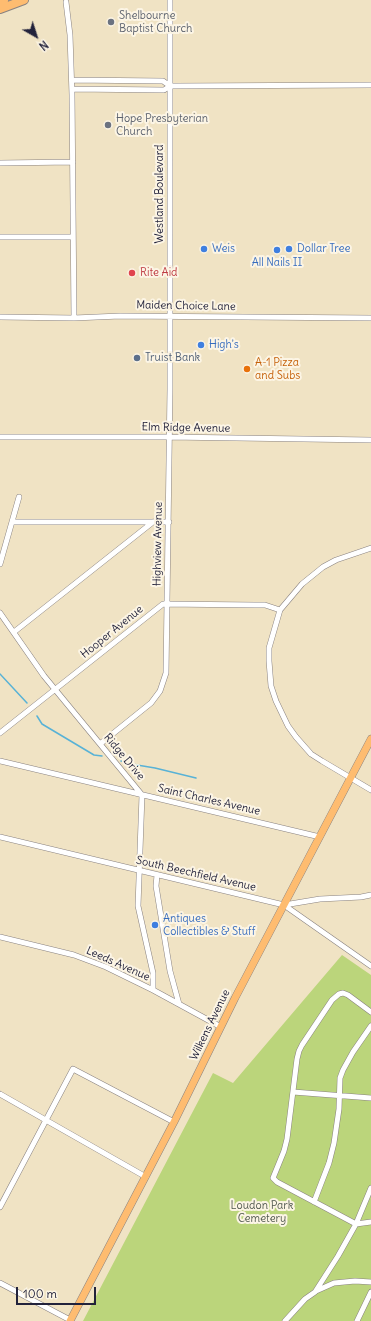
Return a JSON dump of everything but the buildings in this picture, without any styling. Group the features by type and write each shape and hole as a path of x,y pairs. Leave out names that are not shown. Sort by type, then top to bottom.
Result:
{"highway":[{"path":"0,2 4,0"},
{"path":"0,9 24,0"}],"main road":[{"name":"Wilkens Avenue","path":"70,1321 146,1177 221,1027 371,739"}],"street":[{"name":"Westland Boulevard","path":"170,0 170,316"},
{"path":"66,2 70,35 72,80 74,318"},
{"path":"72,80 163,80 170,86"},
{"path":"72,89 164,90 170,86 371,85"},
{"path":"0,163 73,162"},
{"path":"0,237 74,237"},
{"name":"Maiden Choice Lane","path":"0,318 170,316 371,318"},
{"name":"Highview Avenue","path":"100,744 151,703 160,691 166,673 169,522 170,316"},
{"name":"Elm Ridge Avenue","path":"0,437 169,437 371,440"},
{"path":"0,564 19,497"},
{"path":"12,522 169,522"},
{"path":"14,632 153,522"},
{"path":"371,548 336,560 323,567 302,584 280,610 269,648 269,671 271,686 276,701 288,726 303,746 322,761 371,790"},
{"name":"Hooper Avenue","path":"0,734 163,604 167,604"},
{"path":"167,604 255,604 280,610"},
{"name":"Ridge Drive","path":"0,613 44,676 142,794 138,906 153,973 153,990"},
{"name":"Saint Charles Avenue","path":"0,761 320,837"},
{"name":"South Beechfield Avenue","path":"0,837 284,905 371,966"},
{"path":"157,875 156,886 170,971 179,1004"},
{"path":"284,905 320,899 361,897 371,895"},
{"name":"Leeds Avenue","path":"0,937 74,955 90,961 117,972 153,990 221,1027"},
{"path":"371,1012 344,993 335,996 298,1051 287,1140 273,1178 277,1182 356,1224 371,1222"},
{"path":"314,1202 330,1163 340,1096 340,1078 353,1052 371,1026"},
{"path":"0,1207 73,1069 174,1122"},
{"path":"293,1092 371,1098"},
{"path":"0,1094 146,1177"},
{"path":"315,1292 356,1224 371,1188"},
{"path":"285,1321 305,1299 315,1292 334,1283 355,1281 371,1282"},
{"path":"0,1283 70,1321"},
{"path":"357,1321 371,1292"}],"green space":[{"name":"Loudon Park Cemetery","path":"342,955 371,975 371,1321 83,1321 213,1073 233,1083"}],"waterway":[{"path":"0,674 27,703"},
{"path":"37,716 42,724 94,755 102,756"},
{"path":"121,761 196,778"}],"place":[{"name":"Shelbourne Baptist Church","path":"111,22"},
{"name":"Hope Presbyterian Church","path":"108,125"},
{"name":"Weis","path":"204,249"},
{"name":"Dollar Tree","path":"289,249"},
{"name":"All Nails II","path":"277,250"},
{"name":"Rite Aid","path":"132,273"},
{"name":"High's","path":"201,345"},
{"name":"Truist Bank","path":"137,358"},
{"name":"A-1 Pizza and Subs","path":"247,369"},
{"name":"Antiques Collectibles & Stuff","path":"155,925"}]}
